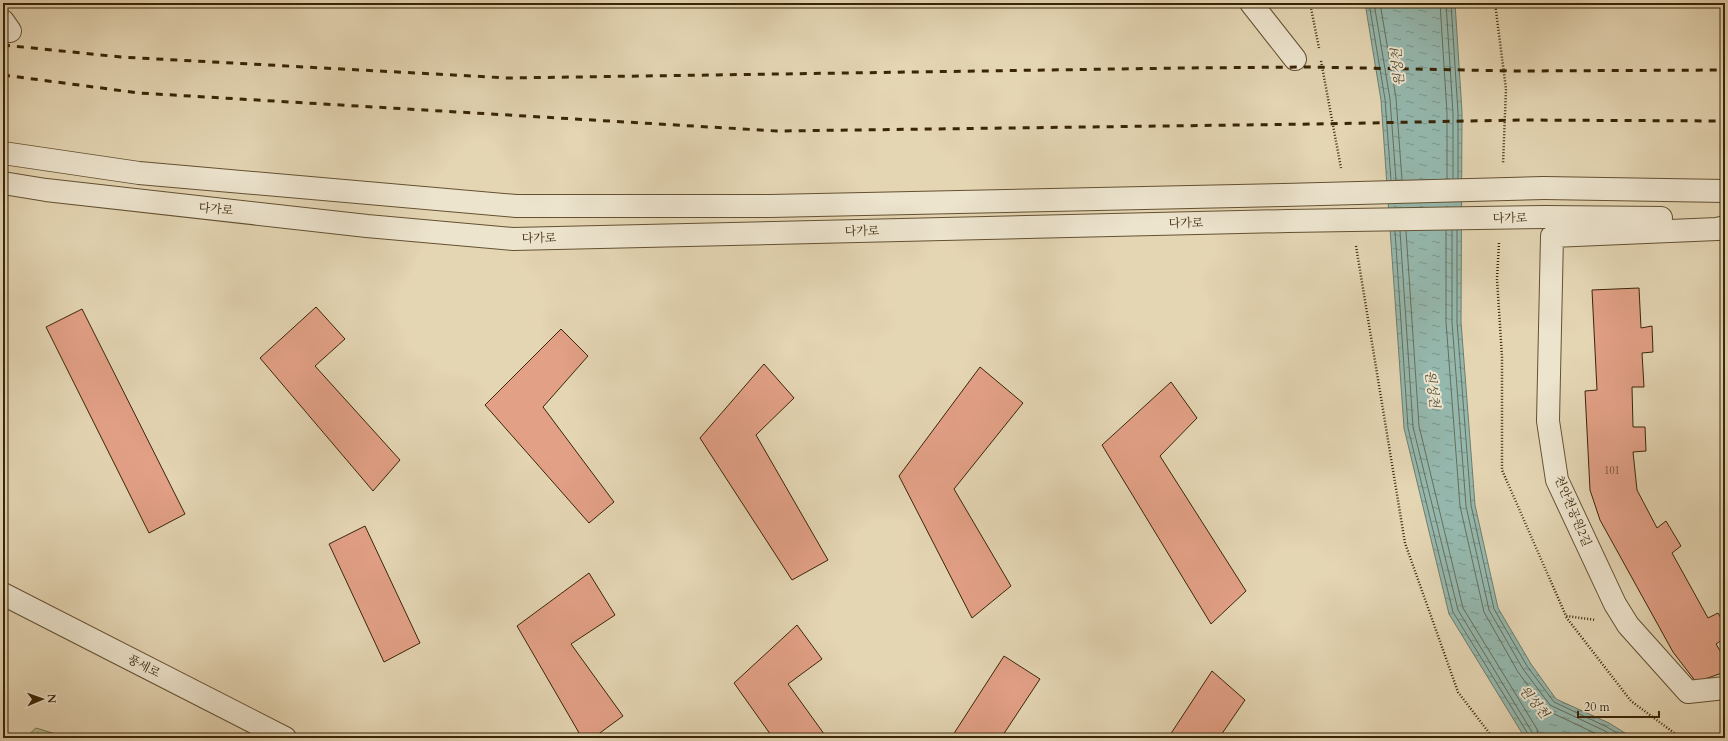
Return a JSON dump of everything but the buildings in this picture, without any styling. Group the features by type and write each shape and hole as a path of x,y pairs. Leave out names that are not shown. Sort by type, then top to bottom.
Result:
{"street":[{"path":"1251,3 1295,59"},
{"path":"3,153 139,173 516,206 778,206 1544,188 1725,192"},
{"name":"다가로","path":"3,183 46,190 367,226 513,239 1288,221 1548,227 1725,218"},
{"path":"1548,227 1717,229 1725,227"},
{"name":"천안천공원2길","path":"1548,227 1548,421 1557,480 1615,604 1628,625 1688,692 1725,688"},
{"name":"풍세로","path":"3,594 285,738"}],"path":[{"path":"1310,3 1342,169"},
{"path":"1495,3 1506,89 1503,172"},
{"path":"1355,239 1405,543 1458,692 1493,738"},
{"path":"1499,241 1497,279 1502,357 1502,470 1566,616 1631,701 1681,738"},
{"path":"1566,616 1628,625"}],"green space":[{"path":"36,728 69,738 25,738"}],"water":[{"name":"원성천","path":"1365,3 1455,3 1462,112 1461,322 1475,505 1498,608 1531,664 1556,699 1609,723 1633,738 1525,738 1449,614 1404,428 1381,100"}],"railway":[{"path":"3,45 121,57 508,78 1308,67 1517,71 1725,70"},
{"path":"3,75 139,93 777,131 1519,120 1725,121"}]}
